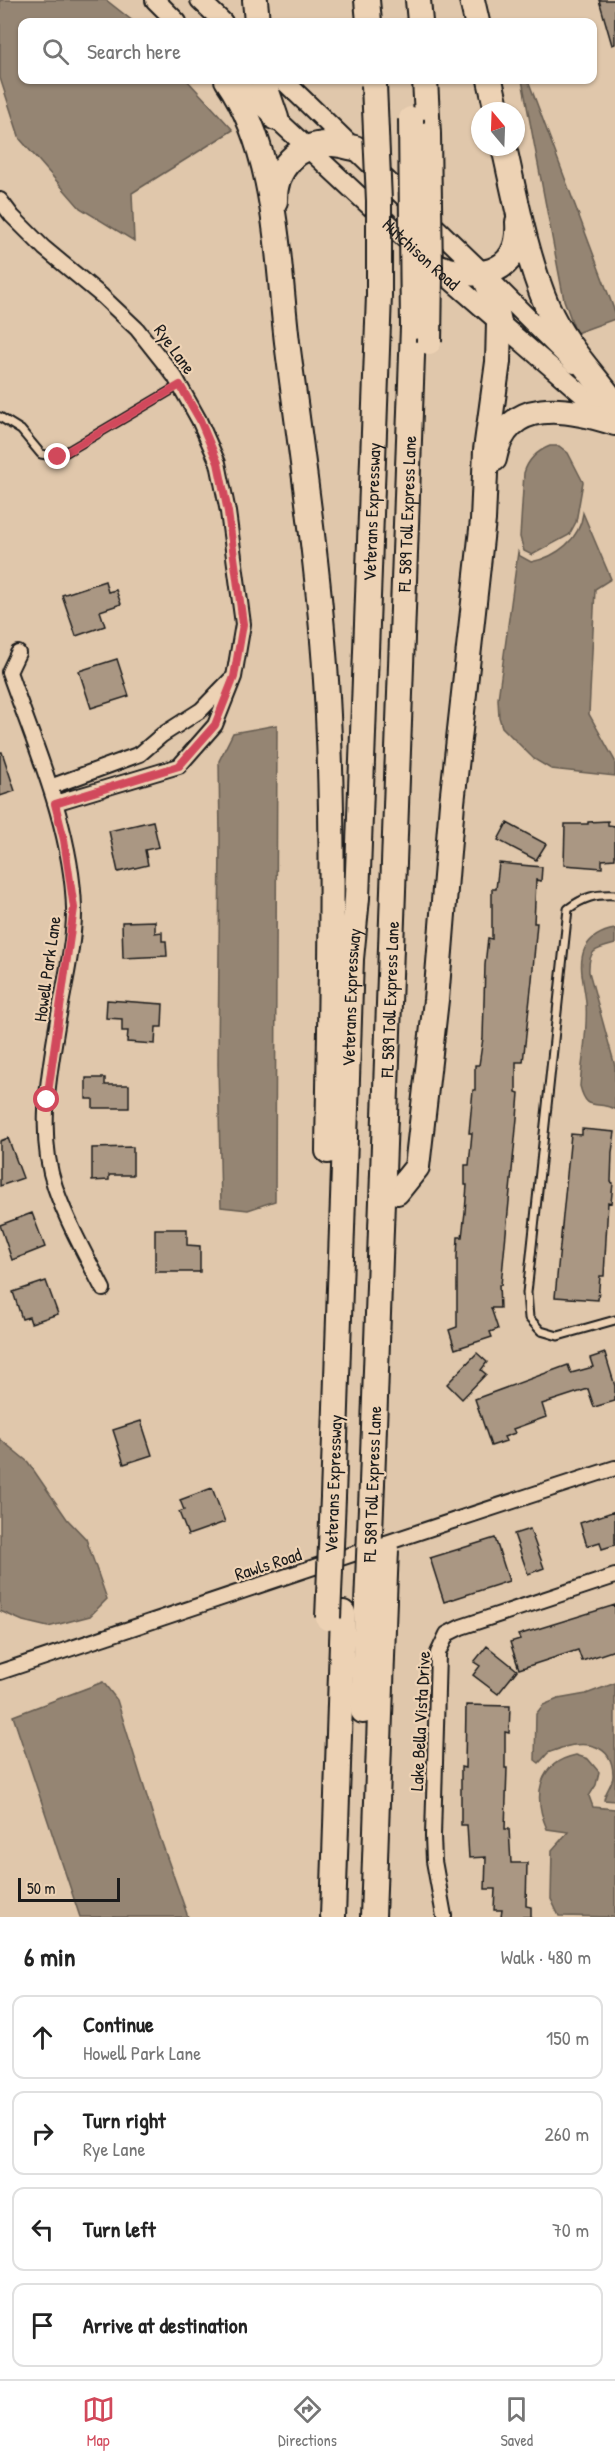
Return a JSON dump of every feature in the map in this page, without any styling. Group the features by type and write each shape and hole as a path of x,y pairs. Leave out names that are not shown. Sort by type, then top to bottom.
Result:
{"highway":[{"path":"255,0 257,18"},
{"path":"367,0 369,18"},
{"path":"402,0 404,18"},
{"path":"418,0 420,18"},
{"path":"472,0 476,18"},
{"path":"230,84 241,100 256,136 276,236"},
{"path":"264,84 276,118"},
{"name":"Veterans Expressway","path":"318,1917 336,1616 340,1494 342,1250 351,958 357,898 379,295 379,201 374,84"},
{"path":"357,1917 397,1192 421,335 430,272 420,126 410,84"},
{"path":"420,126 425,84"},
{"path":"491,84 494,102"},
{"path":"342,1250 328,1211 332,920 328,713 311,531 276,236 274,194 279,174 291,157 308,147 330,144 355,148"},
{"path":"506,156 517,207 548,307 560,329 615,405"},
{"path":"432,264 450,272 466,275 499,268 507,262 515,250 519,228 517,207"},
{"path":"397,1192 417,1167 436,1000 452,803 483,520 486,450 498,362 499,322 494,299 483,273"},
{"name":"FL 589 Toll Express Lane","path":"380,1481 421,335"},
{"path":"483,520 500,438 510,425 522,416 538,411 562,411 615,422"},
{"name":"FL 589 Toll Express Lane","path":"340,1494 367,947 357,898"},
{"path":"373,1917 375,1602"},
{"path":"333,1917 336,1616"}],"street":[{"path":"155,0 173,18"},
{"path":"200,0 219,18"},
{"name":"Hutchison Road","path":"239,84 432,264 615,422"},
{"name":"Hutchison Road","path":"287,84 483,273 615,405"},
{"name":"Rye Lane","path":"0,201 44,248 102,296 137,329 180,385 200,420 218,463 228,512 243,624 234,677 215,725 179,766 55,804"},
{"name":"Howell Park Lane","path":"18,653 9,672 55,804 64,840 74,908 46,1104 47,1150 54,1185 67,1218 103,1289"},
{"path":"50,787 140,754 162,735 201,710 234,677"},
{"path":"183,722 201,740"},
{"path":"140,754 149,774"},
{"name":"Rawls Road","path":"0,1672 301,1572 407,1534 615,1468"},
{"name":"Lake Bella Vista Drive","path":"444,1916 434,1861 433,1836 438,1653 447,1634 461,1627 615,1576"}],"lane":[{"path":"0,417 21,430 41,454 58,457 180,385"},
{"path":"615,895 596,894 583,898 568,909 527,1293 529,1318 541,1331 558,1336 615,1320"}],"shaded area":[{"path":"0,0 106,0 129,18 18,18 18,84 191,84 233,130 132,193 134,241 80,208 20,139 0,78"},
{"path":"523,84 530,84 615,312 615,319 576,333 564,300"},
{"path":"550,446 559,446 568,453 583,482 576,522 569,535 532,555 524,551 520,537 524,473 534,456"},
{"path":"583,513 611,579 595,589 589,714 615,761 615,776 551,769 534,759 502,727 499,717 498,699 518,552 520,556 531,562 550,556 572,539"},
{"path":"277,725 275,1201 248,1210 221,1207 218,1064 219,761 233,733"},
{"path":"615,929 615,944 602,947 594,952 590,959 589,972 615,1066 615,1109 589,1103 580,1086 586,1024 583,955 585,948 594,938"},
{"path":"0,1439 28,1462 67,1519 86,1539 107,1599 90,1616 48,1627 23,1621 0,1611"},
{"path":"103,1682 117,1700 157,1829 188,1917 80,1917 13,1716"},
{"path":"615,1683 615,1801 604,1800 613,1777 608,1756 602,1750 588,1745 570,1746 548,1753 539,1763 535,1760 536,1714 543,1705 558,1699 586,1694"},
{"path":"576,1755 588,1759 599,1772 596,1785 589,1796 593,1807 615,1809 615,1917 559,1916 551,1899 552,1850 568,1832 547,1829 540,1805 540,1794 546,1773 553,1765"}],"building":[{"path":"599,0 615,0 615,44 612,45"},
{"path":"105,581 108,592 116,590 121,604 100,611 105,626 76,636 62,595"},
{"path":"117,659 129,696 91,708 79,671"},
{"path":"0,752 2,752 15,791 0,796"},
{"path":"153,821 159,847 145,850 148,865 118,872 109,831"},
{"path":"608,821 608,825 615,826 615,859 602,860 602,868 564,865 565,824"},
{"path":"507,823 546,844 536,860 498,840"},
{"path":"499,863 542,867 541,881 536,880 534,923 537,923 523,1062 516,1062 516,1092 519,1093 501,1285 499,1285 500,1308 491,1308 498,1329 490,1332 492,1337 455,1349 449,1330 457,1327 458,1237 462,1237 465,1212 467,1185 465,1185 465,1165 469,1165 472,1133 469,1133 473,1090 475,1090 475,1065 479,1065 483,1038 485,965 488,938 492,939 492,889 496,889"},
{"path":"155,921 155,933 162,932 162,941 166,941 167,956 123,958 122,922"},
{"path":"107,1000 163,1004 162,1027 156,1027 155,1044 127,1042 128,1031 122,1031 122,1019 106,1018"},
{"path":"86,1078 105,1078 105,1085 129,1085 129,1108 93,1108 93,1099 86,1099"},
{"path":"582,1129 615,1132 612,1152 611,1182 613,1183 611,1203 608,1202 604,1276 600,1276 598,1300 555,1297 571,1134 582,1135"},
{"path":"8,1138 23,1178 0,1186 0,1141"},
{"path":"133,1147 133,1175 109,1175 109,1180 92,1181 92,1148"},
{"path":"32,1213 45,1247 12,1260 0,1225"},
{"path":"155,1229 187,1229 187,1245 200,1246 200,1272 155,1272"},
{"path":"46,1281 58,1314 31,1323 29,1317 22,1319 13,1292"},
{"path":"477,1353 487,1362 481,1370 486,1374 462,1399 447,1384"},
{"path":"605,1353 615,1386 615,1401 594,1407 588,1389 542,1404 546,1417 513,1429 515,1433 504,1437 506,1441 491,1446 475,1399 568,1365 571,1373 593,1367 590,1358"},
{"path":"141,1421 152,1455 124,1464 113,1430"},
{"path":"212,1488 225,1522 188,1535 179,1512 184,1510 180,1500"},
{"path":"615,1511 615,1545 602,1549 600,1542 587,1546 580,1523"},
{"path":"530,1529 544,1568 528,1574 514,1534"},
{"path":"495,1538 509,1581 444,1602 430,1558"},
{"path":"615,1605 615,1650 582,1661 578,1650 519,1669 510,1642 520,1639 518,1635"},
{"path":"487,1646 517,1670 498,1694 473,1675 480,1666 474,1662"},
{"path":"466,1705 510,1706 509,1733 505,1732 505,1768 507,1768 505,1829 509,1829 511,1863 527,1863 526,1906 531,1907 531,1917 501,1917 502,1910 494,1910 495,1889 485,1889 486,1857 469,1858 467,1825 461,1825 461,1767 465,1768"}],"route":[{"path":"47,1100 74,908 64,840 55,804 99,788 179,766 215,725 234,677 243,624 228,512 218,463 200,420 180,385 58,457"}]}
